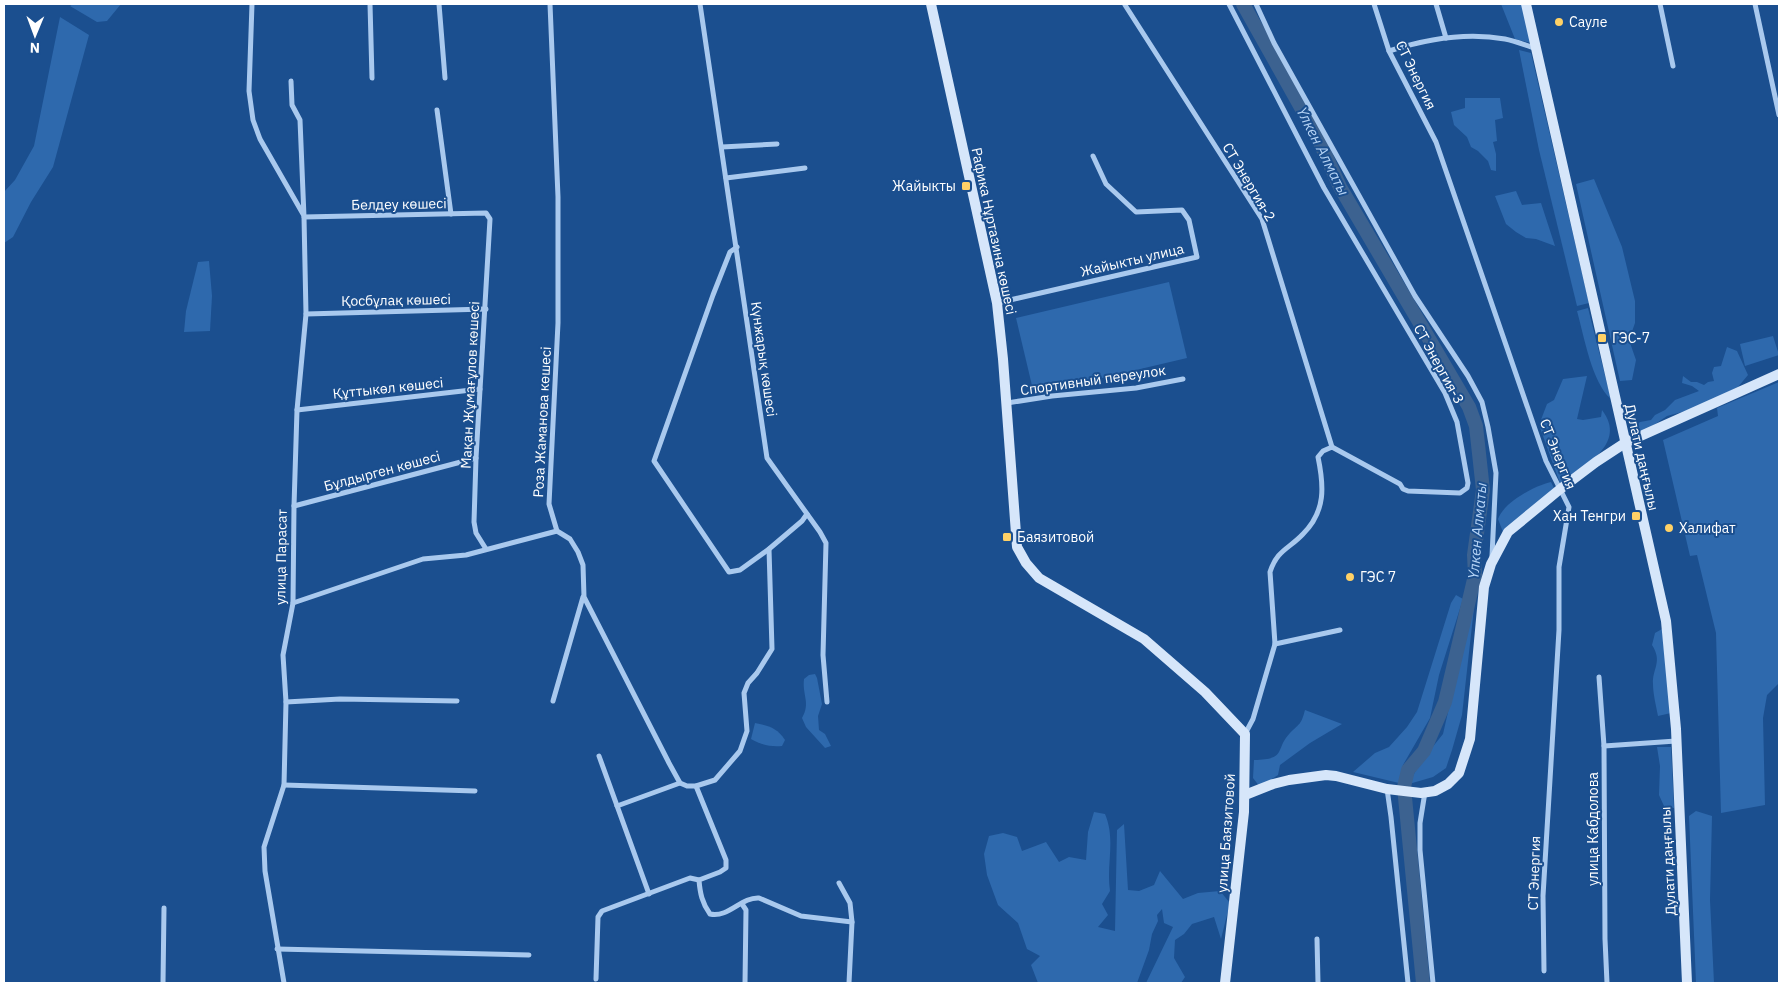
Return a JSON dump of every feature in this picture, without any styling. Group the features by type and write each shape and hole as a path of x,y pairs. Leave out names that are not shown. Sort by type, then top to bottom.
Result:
{"street":[{"path":"252,4 249,91 253,120 260,139 304,217"},
{"path":"370,4 372,78"},
{"path":"439,4 445,78"},
{"name":"Роза Жаманова көшесі","path":"550,4 558,197 558,323 549,504 557,531"},
{"name":"Күнжарық көшесі","path":"700,4 767,458 826,543 823,655 827,702"},
{"name":"Рафика Нұртазина көшесі","path":"931,4 997,303 1017,547 1026,564 1039,578 1144,639 1205,692 1245,734"},
{"name":"СТ Энергия-3","path":"1229,4 1324,188 1445,393 1457,422 1468,483 1467,488 1460,493 1408,491 1403,489 1400,484 1332,447"},
{"path":"1256,4 1279,52 1410,288 1468,376 1482,402 1496,473 1491,564"},
{"name":"СТ Энергия","path":"1374,4 1389,51 1436,142 1546,461 1569,507 1559,567 1559,630 1543,896 1544,971"},
{"path":"1436,4 1446,38"},
{"name":"Дулати даңғылы","path":"1526,4 1666,621 1676,741 1687,983"},
{"path":"1660,4 1673,66"},
{"path":"1755,4 1779,115"},
{"name":"СТ Энергия-2","path":"1125,5 1262,219 1332,447"},
{"path":"1389,51 1408,44 1446,38 1477,36 1505,40 1536,48"},
{"name":"улица Парасат","path":"284,983 277,949 264,848 284,785 286,702 283,655 293,603 294,506 298,410 306,314 300,120 292,106 291,81"},
{"path":"437,110 451,214"},
{"path":"722,148 777,144"},
{"name":"Жайыкты улица","path":"997,303 1197,257 1189,220 1182,210 1136,212 1106,184 1093,156"},
{"path":"726,178 805,168"},
{"name":"Белдеу көшесі","path":"304,217 486,213 490,219"},
{"name":"Мақан Жұмағұлов көшесі","path":"486,550 476,533 474,522 490,219"},
{"path":"737,247 730,252 712,295 654,461 729,572 740,570 769,549 807,514"},
{"name":"Қосбұлақ көшесі","path":"306,314 486,309"},
{"path":"1245,796 1273,784 1289,780 1326,776 1336,776 1391,790 1412,792 1435,791 1448,784 1459,773 1470,740 1474,655 1484,587 1491,564 1508,532 1559,490 1625,443 1779,374"},
{"name":"Спортивный переулок","path":"1006,403 1052,396 1136,388 1183,378"},
{"name":"Құттыкөл көшесі","path":"298,410 480,389"},
{"path":"1245,734 1253,719 1275,644 1270,572 1273,562 1279,553 1303,534 1315,519 1321,505 1323,493 1318,457 1323,451 1332,447"},
{"name":"Бұлдырген көшесі","path":"294,506 476,458"},
{"path":"293,603 423,559 466,555 557,531 570,539 583,564 584,597 553,701"},
{"path":"584,597 680,783 687,786 696,786 715,780 740,751 747,731 744,693 748,683 757,673 772,648 769,549"},
{"path":"1275,644 1340,630"},
{"name":"улица Кабдолова","path":"1599,678 1604,746 1607,983"},
{"path":"286,702 340,699 457,701"},
{"name":"улица Баязитовой","path":"1225,983 1245,796 1245,734"},
{"path":"1604,746 1676,741"},
{"path":"599,756 649,894"},
{"path":"617,806 680,783"},
{"path":"284,785 475,791"},
{"path":"596,979 598,917 602,911 690,878 700,880 726,868 726,860 696,786"},
{"path":"1391,790 1391,817 1408,983"},
{"path":"1425,792 1420,823 1420,850 1433,983"},
{"path":"700,880 701,896 710,914 725,913 752,898 759,898 800,916 852,922"},
{"path":"839,882 850,904 852,922 850,983"},
{"path":"742,904 746,910 745,983"},
{"path":"163,983 164,908"},
{"path":"1317,939 1318,983"},
{"path":"277,949 529,955"}],"shaded area":[{"path":"73,4 121,4 107,21 97,22 70,6"},
{"path":"1501,4 1523,4 1531,43 1515,39"},
{"path":"60,17 89,35 53,167 31,202 13,237 4,243 4,192 15,180 34,146"},
{"path":"1519,50 1531,53 1589,303 1577,306 1539,150"},
{"path":"1465,98 1500,98 1503,118 1495,120 1497,141 1493,142 1496,154 1496,171 1491,170 1488,161 1471,147 1467,137 1454,125 1451,112 1465,108"},
{"path":"1594,179 1622,247 1635,301 1635,323 1629,340 1636,360 1632,380 1620,381 1576,184"},
{"path":"1516,191 1522,205 1541,203 1555,246 1536,239 1526,238 1506,224 1495,196"},
{"path":"209,261 212,296 210,331 184,332 186,311 198,262"},
{"path":"1169,282 1187,358 1034,394 1016,318"},
{"path":"1588,308 1611,399 1604,392 1594,371 1577,311"},
{"path":"1773,336 1779,355 1745,366 1740,344"},
{"path":"1727,347 1737,351 1748,375 1738,387 1693,409 1667,416 1641,432 1636,426 1640,422 1651,420 1675,400 1699,391 1692,386 1682,383 1683,376 1691,382 1704,385 1714,381 1712,373 1714,367 1721,366"},
{"path":"1587,376 1577,419 1601,417 1602,410 1609,422 1610,433 1600,453 1560,483 1539,425 1547,404 1554,400 1563,379"},
{"path":"1779,382 1779,683 1767,695 1763,718 1765,805 1721,813 1716,633 1697,555 1690,556 1663,440 1718,416 1717,408"},
{"path":"1551,482 1555,490 1503,532 1498,519 1506,507 1528,491"},
{"path":"1476,590 1462,715 1446,768 1433,777 1409,784 1419,764 1443,734"},
{"path":"1456,595 1463,599 1439,675 1430,718 1403,765 1399,783 1353,772 1375,753 1389,747 1407,727 1417,712 1451,603"},
{"path":"1662,629 1671,713 1658,716 1653,684 1657,656 1652,645 1655,633"},
{"path":"815,674 822,704 818,716 819,730 825,734 831,746 825,748 806,727 802,718 806,708 804,679 809,675"},
{"path":"1305,710 1342,724 1310,743 1280,765 1278,775 1260,787 1253,778 1254,760 1276,756 1285,739 1301,721"},
{"path":"755,723 776,730 785,740 782,746 766,745 751,739"},
{"path":"1657,747 1671,747 1674,808 1664,806 1659,795 1660,766"},
{"path":"1696,811 1712,816 1710,900 1714,983 1696,983 1689,816"},
{"path":"1094,812 1105,814 1110,833 1110,891 1102,904 1108,915 1098,927 1115,931 1117,830 1124,824 1128,890 1139,891 1154,885 1160,871 1183,899 1198,893 1220,891 1230,903 1221,939 1214,917 1192,924 1184,934 1175,940 1174,958 1185,977 1181,983 1146,983 1173,927 1164,923 1162,909 1157,915 1158,921 1152,934 1149,950 1137,983 1038,983 1031,965 1040,956 1027,949 1018,923 998,905 987,875 984,854 989,836 1003,833 1017,837 1022,851 1046,842 1059,862 1069,857 1086,860 1088,832"}],"waterway":[{"name":"Үлкен Алматы","path":"1243,4 1317,136 1340,187 1469,407 1476,426 1483,490 1474,555 1475,575 1445,702 1424,751 1408,770 1404,787 1423,983"}],"place":[{"name":"Сауле","path":"1559,22"},
{"name":"Жайыкты","path":"966,186"},
{"name":"ГЭС-7","path":"1602,338"},
{"name":"Хан Тенгри","path":"1636,516"},
{"name":"Халифат","path":"1669,528"},
{"name":"Баязитовой","path":"1007,537"},
{"name":"ГЭС 7","path":"1350,577"}]}
